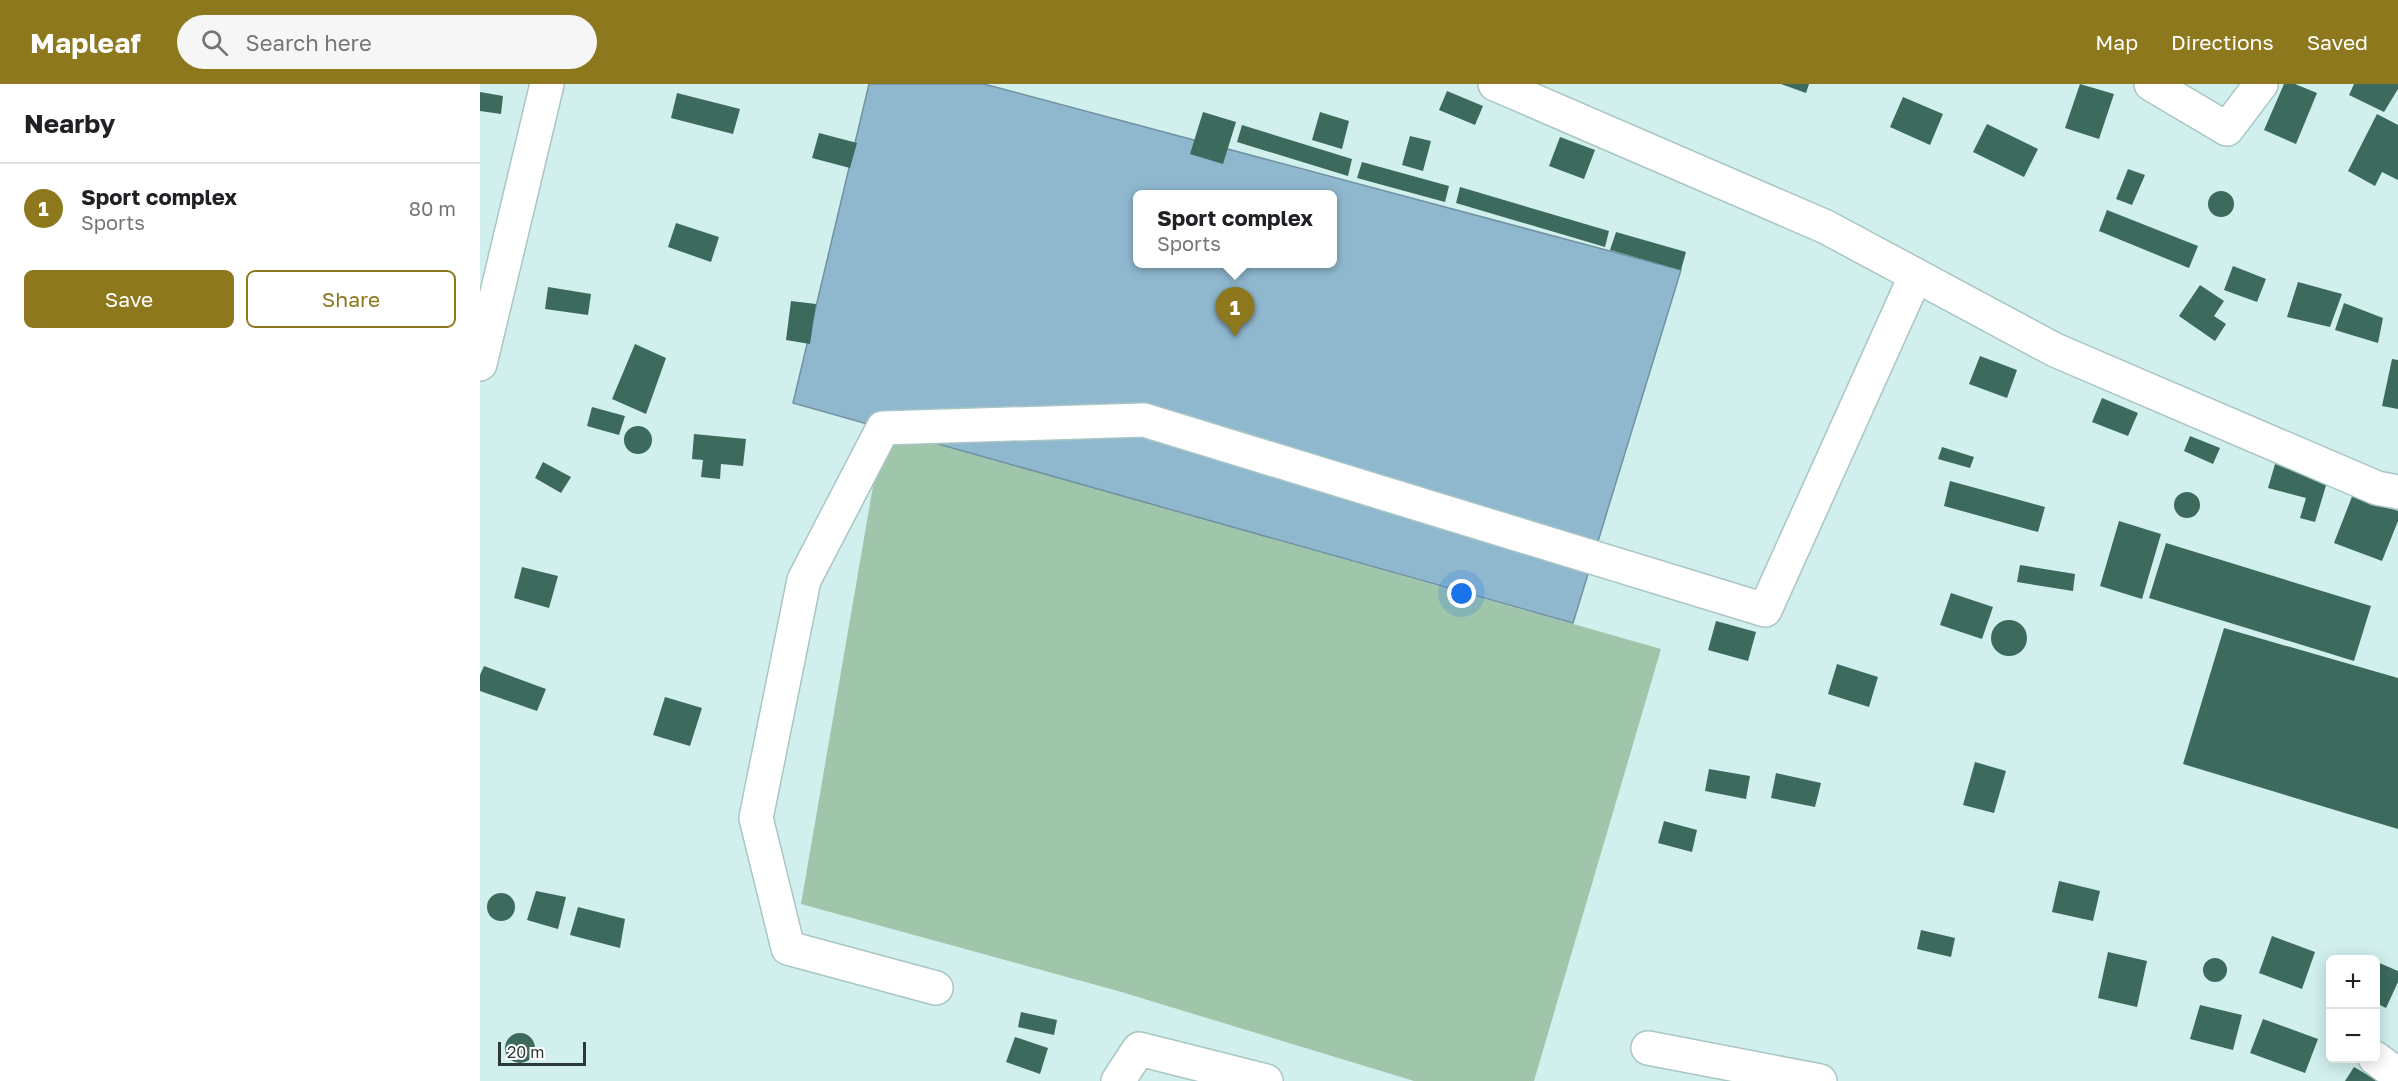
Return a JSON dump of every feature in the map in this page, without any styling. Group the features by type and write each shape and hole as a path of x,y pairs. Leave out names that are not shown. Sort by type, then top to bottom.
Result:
{"street":[{"path":"480,364 547,84"},
{"path":"1495,84 1826,227 2055,350 2378,488 2398,492"},
{"path":"2151,84 2227,129 2261,84"},
{"path":"936,988 788,948 756,818 804,580 884,428 1144,420 1765,610 1916,275"},
{"path":"1118,1081 1139,1048 1266,1081"},
{"path":"1648,1048 1820,1081"},
{"path":"2380,1062 2398,1075"}],"green space":[{"path":"883,428 1661,649 1534,1081 1414,1081 1118,991 801,904"}],"water":[{"path":"869,84 984,84 1681,270 1573,623 793,403"}],"building":[{"path":"1781,84 1809,84 1806,93"},
{"path":"2080,84 2114,94 2099,139 2065,128"},
{"path":"2284,84 2295,84 2317,93 2296,144 2264,130"},
{"path":"2354,84 2398,84 2398,89 2384,112 2349,95"},
{"path":"1447,91 1483,106 1475,125 1439,110"},
{"path":"480,92 503,96 501,114 480,111"},
{"path":"677,93 740,109 733,134 671,118"},
{"path":"1903,97 1943,114 1930,145 1890,127"},
{"path":"1203,112 1236,122 1223,164 1190,154"},
{"path":"1320,112 1349,121 1342,149 1312,140"},
{"path":"2377,114 2398,125 2398,180 2382,172 2375,186 2348,171"},
{"path":"1987,124 2038,149 2024,177 1973,152"},
{"path":"1242,125 1352,159 1348,176 1237,142"},
{"path":"819,133 857,143 850,168 812,158"},
{"path":"1410,136 1431,141 1423,171 1402,165"},
{"path":"1560,137 1595,150 1584,179 1549,166"},
{"path":"1362,162 1449,186 1445,202 1357,178"},
{"path":"2128,169 2145,175 2132,205 2116,199"},
{"path":"1460,187 1609,231 1605,247 1456,203"},
{"path":"2221,191 2230,195 2234,204 2230,213 2221,217 2212,213 2208,204 2212,195"},
{"path":"2107,210 2198,246 2189,268 2099,231"},
{"path":"676,223 719,237 711,262 668,247"},
{"path":"1616,232 1686,252 1681,270 1610,250"},
{"path":"2233,266 2266,279 2257,302 2224,290"},
{"path":"2298,282 2342,294 2330,327 2287,317"},
{"path":"2200,285 2224,301 2214,316 2226,324 2215,341 2179,316"},
{"path":"548,287 591,294 588,315 545,309"},
{"path":"791,301 816,304 810,344 786,340"},
{"path":"2344,303 2383,318 2378,343 2335,330"},
{"path":"635,344 666,358 646,414 612,399"},
{"path":"1980,356 2017,370 2007,398 1969,384"},
{"path":"2392,359 2398,360 2398,409 2382,406"},
{"path":"2102,398 2138,413 2128,436 2092,422"},
{"path":"592,407 625,416 619,435 587,426"},
{"path":"638,426 648,430 652,440 648,450 638,454 628,450 624,440 628,430"},
{"path":"694,434 746,439 743,466 721,464 720,479 701,477 703,460 692,459"},
{"path":"2190,436 2220,448 2213,464 2184,451"},
{"path":"1942,447 1974,457 1970,468 1938,459"},
{"path":"543,462 571,477 561,493 535,478"},
{"path":"2275,464 2328,479 2315,522 2300,518 2306,498 2268,488"},
{"path":"1950,481 2045,507 2038,532 1944,506"},
{"path":"2187,492 2196,496 2200,505 2196,514 2187,518 2178,514 2174,505 2178,496"},
{"path":"2353,494 2398,511 2398,521 2382,561 2334,543"},
{"path":"2119,521 2161,534 2142,599 2100,586"},
{"path":"2166,543 2371,606 2354,661 2149,598"},
{"path":"2020,565 2075,574 2073,591 2017,582"},
{"path":"522,567 558,576 549,608 514,598"},
{"path":"1951,593 1993,607 1982,639 1940,625"},
{"path":"2009,620 2022,625 2027,638 2022,651 2009,656 1996,651 1991,638 1996,625"},
{"path":"1716,621 1756,632 1748,661 1708,650"},
{"path":"2224,628 2398,678 2398,829 2183,764"},
{"path":"1837,664 1878,677 1869,707 1828,694"},
{"path":"484,666 546,689 537,711 480,691 480,675"},
{"path":"665,697 702,708 690,746 653,735"},
{"path":"1975,762 2006,771 1994,813 1963,805"},
{"path":"1709,769 1750,776 1746,799 1705,791"},
{"path":"1776,773 1821,783 1815,807 1771,798"},
{"path":"1664,821 1697,830 1692,852 1658,843"},
{"path":"2059,881 2100,891 2093,921 2052,912"},
{"path":"536,891 566,897 558,929 527,920"},
{"path":"501,893 511,897 515,907 511,917 501,921 491,917 487,907 491,897"},
{"path":"578,907 625,919 620,948 570,935"},
{"path":"1921,930 1955,938 1951,957 1917,949"},
{"path":"2272,936 2315,952 2302,989 2259,973"},
{"path":"2108,952 2147,961 2137,1007 2098,998"},
{"path":"2210,958 2220,958 2227,965 2227,975 2220,982 2210,982 2203,975 2203,965"},
{"path":"2380,963 2398,971 2398,982 2386,1008 2380,1005"},
{"path":"2200,1005 2242,1015 2233,1050 2190,1039"},
{"path":"1021,1012 1057,1020 1054,1035 1018,1027"},
{"path":"2263,1019 2318,1039 2305,1073 2250,1053"},
{"path":"520,1033 531,1037 535,1048 531,1059 520,1063 509,1059 505,1048 509,1037"},
{"path":"1015,1037 1048,1048 1040,1074 1006,1062"},
{"path":"2354,1067 2378,1081 2345,1081"}],"place":[{"name":"Sport complex","path":"1235,337"}]}
